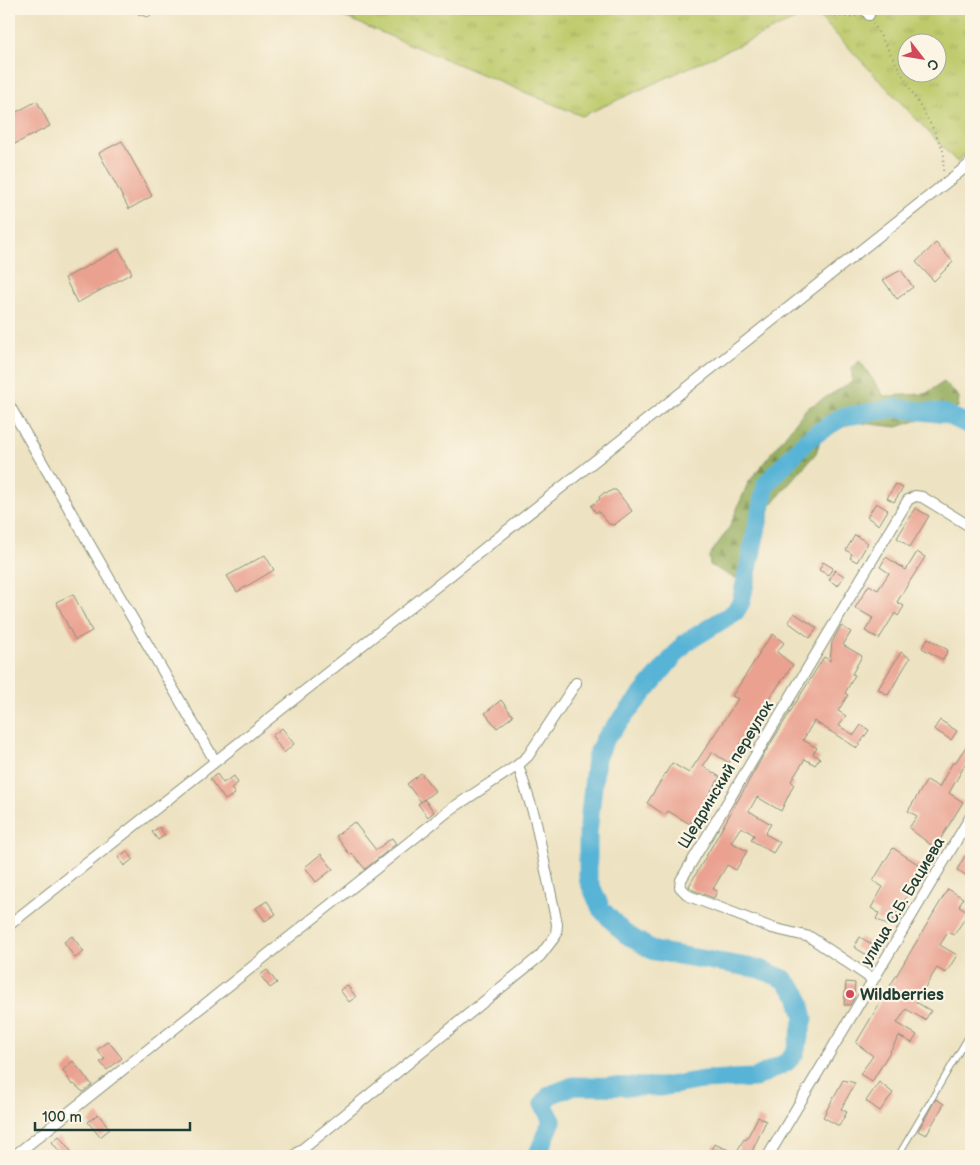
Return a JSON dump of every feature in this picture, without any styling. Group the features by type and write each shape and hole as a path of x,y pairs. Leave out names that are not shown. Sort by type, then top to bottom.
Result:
{"street":[{"path":"142,9 147,11 152,9"},
{"path":"9,925 971,163"},
{"path":"9,405 215,761"},
{"name":"Щедринский переулок","path":"872,979 810,937 772,928 689,896 680,888 680,880 908,500 915,496 922,497 971,527"},
{"path":"14,1156 451,809 518,765 528,756 576,683"},
{"path":"294,1156 526,968 540,956 556,935 557,924 536,818 518,765"},
{"name":"улица С.Б. Бациева","path":"768,1156 971,816"}],"lane":[{"path":"898,1156 971,1032"}],"path":[{"path":"801,9 844,18 867,12 936,134 944,153 944,170 939,188"}],"green space":[{"path":"325,9 971,9 971,149 957,162 814,11 582,116"},
{"path":"860,361 884,396 925,394 944,382 959,397 958,407 897,427 854,422 821,438 816,453 771,505 755,573 734,578 710,565 709,556 729,528 748,483 806,409 852,382 852,367"}],"building":[{"path":"37,101 50,126 9,147 9,116"},
{"path":"122,141 152,196 129,209 99,153"},
{"path":"936,243 953,262 934,281 916,262"},
{"path":"119,249 132,273 77,303 65,278"},
{"path":"901,270 913,287 897,299 883,280"},
{"path":"896,484 903,488 894,502 887,498"},
{"path":"616,490 632,511 614,525 609,524 591,506 605,492 606,494"},
{"path":"876,503 888,510 879,525 867,517"},
{"path":"915,508 929,516 910,547 897,538"},
{"path":"855,535 868,543 857,562 850,558 852,554 846,550"},
{"path":"917,552 925,557 897,602 904,606 898,616 895,613 879,639 865,631 873,618 855,608 869,585 878,590 889,573 880,567 886,557 906,570"},
{"path":"265,555 274,570 237,592 227,576"},
{"path":"823,562 833,568 828,575 819,570"},
{"path":"835,570 844,576 838,586 829,580"},
{"path":"73,594 92,631 75,640 56,602"},
{"path":"794,613 817,628 810,638 788,622"},
{"path":"841,626 851,632 843,645 862,656 852,674 855,675 845,693 848,695 838,711 846,716 839,726 854,735 861,725 869,730 857,748 814,721 803,740 817,748 813,754 820,758 815,765 805,759 791,781 794,784 781,811 757,797 749,811 771,824 765,834 780,842 773,853 751,840 754,835 741,827 731,842 747,851 736,870 727,865 713,889 717,891 714,898 693,890 689,886 763,756 824,657 830,661 832,642"},
{"path":"773,634 784,643 777,652 793,665 766,703 729,763 712,752 703,766 720,777 690,824 668,811 665,815 647,803 672,763 689,773 738,699 732,696 759,652"},
{"path":"928,638 948,650 943,660 922,648"},
{"path":"901,652 910,658 888,695 878,689"},
{"path":"501,700 513,716 497,728 485,713"},
{"path":"940,720 957,731 951,740 934,729"},
{"path":"282,728 294,744 284,753 272,736"},
{"path":"971,739 971,769 965,765 949,793 963,802 935,848 909,828 917,816 908,811 927,780 939,787 953,762 955,763"},
{"path":"421,773 435,791 421,802 407,784"},
{"path":"217,774 223,783 234,776 238,783 231,788 235,794 225,800 210,779"},
{"path":"424,799 434,812 428,817 418,804"},
{"path":"354,822 376,850 392,838 396,844 365,869 352,853 350,855 336,836"},
{"path":"159,827 165,835 158,840 152,832"},
{"path":"893,848 924,868 889,926 876,919 879,913 871,908 883,887 873,881"},
{"path":"127,851 133,859 124,866 118,857"},
{"path":"321,854 333,869 316,882 305,867"},
{"path":"966,854 971,857 971,878 957,870"},
{"path":"948,889 963,898 959,906 969,912 954,935 948,932 940,945 957,955 946,973 937,968 916,1002 931,1011 925,1020 906,1009 897,1023 917,1035 912,1043 899,1036 872,1082 860,1074 873,1056 856,1043"},
{"path":"267,901 276,914 265,921 256,908"},
{"path":"72,936 84,952 75,958 64,942"},
{"path":"860,937 876,947 870,957 854,947"},
{"path":"267,970 277,983 270,988 260,975"},
{"name":"Wildberries","path":"846,982 855,983 854,998 850,1005 844,1005"},
{"path":"347,985 356,997 349,1002 340,990"},
{"path":"108,1041 122,1058 107,1070 100,1062 105,1059 97,1050"},
{"path":"73,1061 92,1085 83,1092 74,1084 72,1085 63,1070"},
{"path":"843,1080 855,1083 841,1109 847,1112 839,1126 823,1117"},
{"path":"879,1082 893,1093 880,1111 866,1101"},
{"path":"936,1099 944,1104 926,1135 918,1131"},
{"path":"98,1114 110,1129 100,1137 88,1122"},
{"path":"758,1117 766,1121 750,1156 708,1156 714,1144 736,1153 744,1139 746,1140"},
{"path":"59,1136 75,1156 55,1156 60,1152 52,1142"}],"waterway":[{"path":"537,1156 552,1121 543,1104 550,1095 573,1086 661,1087 703,1080 755,1078 787,1062 795,1053 804,1018 798,995 784,979 760,969 654,951 624,933 601,909 588,879 588,833 596,758 604,740 685,643 735,612 741,602 766,484 808,439 842,417 896,408 946,414 971,426"}],"place":[{"name":"Wildberries","path":"850,994"}]}
